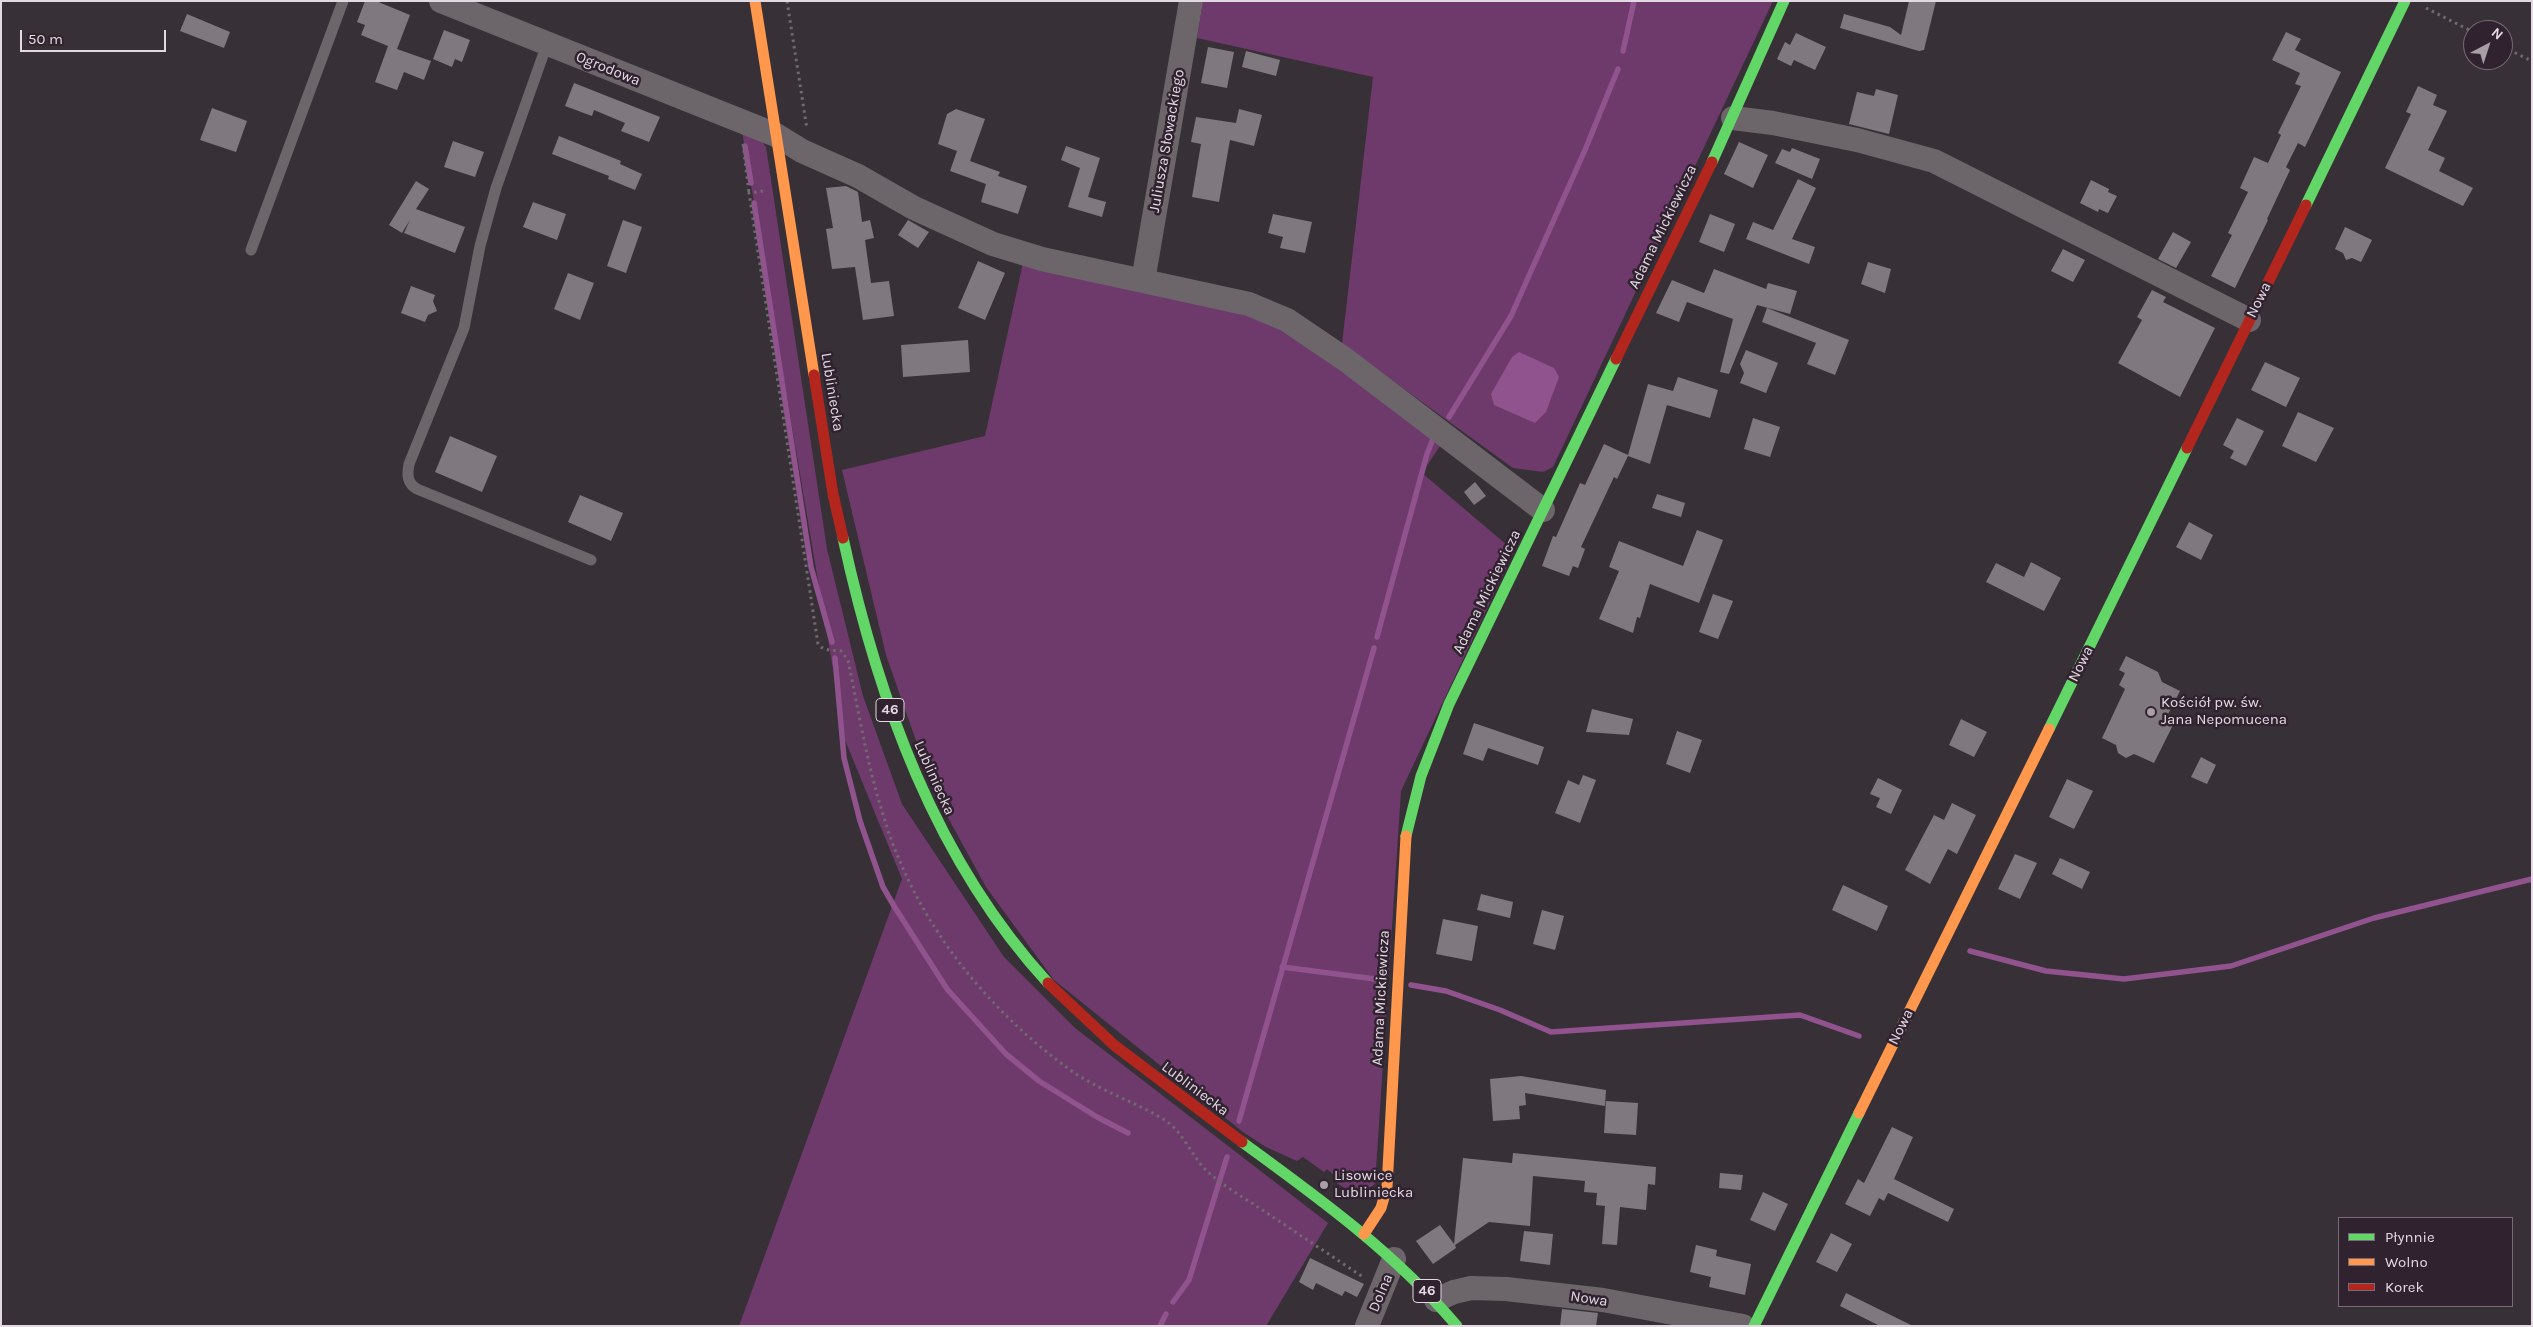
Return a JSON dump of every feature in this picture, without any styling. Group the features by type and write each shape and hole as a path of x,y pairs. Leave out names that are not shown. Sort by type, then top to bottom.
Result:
{"street":[{"name":"Ogrodowa","path":"441,1 776,135 810,155 858,176 914,208 954,228 993,244 1042,259 1249,304 1287,320 1319,340 1384,388 1543,510"},
{"name":"Lubliniecka","path":"755,1 833,494 859,611 896,728 949,848 974,889 1011,941 1038,972 1088,1023 1144,1069 1364,1234 1394,1259 1436,1300 1457,1326"},
{"name":"Juliusza Słowackiego","path":"1143,281 1191,1"},
{"name":"Adama Mickiewicza","path":"1364,1234 1381,1208 1387,1187 1402,870 1412,805 1423,766 1438,728 1733,118 1784,1"},
{"name":"Nowa","path":"1754,1326 2405,1"},
{"path":"1733,118 1774,123 1839,136 1904,151 1934,161 2249,320"},
{"name":"Dolna","path":"1367,1326 1394,1259"},
{"name":"Nowa","path":"1436,1300 1454,1292 1471,1288 1506,1289 1603,1300 1743,1326"}],"lane":[{"path":"251,250 343,1"},
{"path":"547,44 496,188 480,246 464,328 409,464 408,479 411,486 417,489 591,560"}],"path":[{"path":"787,1 810,155"},
{"path":"2421,6 2463,27"},
{"path":"2513,52 2532,61"},
{"path":"744,123 742,150 749,193"},
{"path":"1208,1172 1228,1188 1382,1289"}],"shaded area":[{"path":"1203,1 1773,1 1553,467 1543,472 1513,468 1342,344 1373,77 1197,38"},
{"path":"742,131 759,138 766,147 827,549 863,696 902,804 1004,957 1075,1028 1328,1223 1266,1326 739,1326 902,879 845,740"},
{"path":"1023,263 1274,321 1442,443 1422,473 1514,551 1401,791 1375,1184 1357,1197 1333,1180 1335,1176 1327,1169 1324,1172 1303,1157 1297,1161 1266,1147 1243,1132 1054,980 986,887 934,792 886,655 842,470 985,436"},
{"path":"1519,352 1554,368 1559,377 1546,412 1535,423 1494,405 1491,394 1512,357"}],"building":[{"path":"365,1 376,1 410,15 397,49 431,61 424,80 404,72 397,90 375,82 388,46 361,35 365,25 357,22"},
{"path":"1909,1 1936,1 1924,50 1919,51 1840,28 1844,14 1890,27 1901,35"},
{"path":"187,14 230,32 224,48 180,31"},
{"path":"444,30 470,40 462,62 455,59 452,67 433,59"},
{"path":"2286,32 2301,39 2295,50 2341,72 2305,147 2298,143 2286,167 2290,170 2235,288 2211,276 2232,235 2228,233 2248,192 2240,188 2254,157 2268,163 2281,135 2278,133 2301,86 2295,84 2300,73 2272,60"},
{"path":"1796,33 1826,47 1815,70 1794,60 1791,66 1777,59 1785,42 1790,45"},
{"path":"1208,47 1234,52 1227,88 1201,83"},
{"path":"1246,51 1280,60 1276,76 1242,67"},
{"path":"574,83 660,117 649,142 621,131 625,123 594,110 592,116 565,106"},
{"path":"2418,86 2437,95 2433,105 2447,111 2428,150 2445,158 2439,171 2473,188 2463,206 2385,168 2411,114 2406,112"},
{"path":"1876,89 1898,95 1889,134 1849,124 1857,92 1874,96"},
{"path":"212,108 247,121 236,152 200,140"},
{"path":"956,109 985,119 970,161 1000,172 998,176 1027,186 1018,214 981,202 986,184 950,171 957,151 938,144 947,114"},
{"path":"1239,109 1262,115 1254,146 1230,140 1219,202 1192,197 1201,144 1191,142 1196,117 1236,123"},
{"path":"559,136 621,161 620,164 642,174 635,190 608,179 609,176 552,154"},
{"path":"453,141 484,152 475,177 444,167"},
{"path":"1739,142 1768,155 1753,188 1724,174"},
{"path":"1066,146 1100,158 1088,197 1106,202 1102,217 1068,207 1080,168 1061,160"},
{"path":"1792,148 1820,159 1812,179 1775,163 1782,149 1790,152"},
{"path":"1798,179 1816,188 1792,239 1815,247 1809,264 1746,239 1753,222 1773,230"},
{"path":"2091,180 2109,189 2108,192 2117,196 2108,213 2099,209 2098,212 2080,203"},
{"path":"416,181 429,189 416,209 465,227 455,253 404,233 410,220 402,233 389,225"},
{"path":"846,186 858,192 862,222 870,220 874,238 865,240 871,283 889,281 894,316 863,320 855,267 832,269 826,229 833,228 826,188"},
{"path":"533,202 566,214 557,240 523,227"},
{"path":"1273,214 1312,222 1305,253 1280,248 1283,237 1268,233"},
{"path":"1710,214 1735,224 1724,252 1699,242"},
{"path":"623,220 642,227 626,273 607,266"},
{"path":"908,220 929,232 918,248 898,235"},
{"path":"2345,227 2372,240 2361,262 2352,258 2346,260 2343,253 2335,249"},
{"path":"2173,232 2191,242 2176,268 2158,259"},
{"path":"2063,249 2085,260 2073,282 2051,271"},
{"path":"978,261 1005,273 985,320 958,308"},
{"path":"1868,262 1891,269 1885,293 1861,284"},
{"path":"1714,269 1766,289 1768,283 1797,291 1790,314 1757,305 1729,374 1720,372 1733,319 1687,302 1679,322 1656,313 1672,280 1704,293"},
{"path":"568,273 594,283 580,320 554,309"},
{"path":"411,286 435,295 433,301 437,311 428,315 425,322 401,313"},
{"path":"2152,290 2166,297 2163,302 2215,328 2180,397 2118,363 2142,320 2137,317"},
{"path":"1767,308 1849,340 1835,375 1807,364 1816,343 1762,322"},
{"path":"968,340 970,372 903,377 901,345"},
{"path":"1746,350 1778,363 1766,393 1740,383 1744,373 1740,364"},
{"path":"2265,362 2300,378 2286,407 2251,390"},
{"path":"1678,377 1718,390 1710,418 1667,405 1650,464 1628,456 1617,479 1614,477 1581,547 1585,549 1578,568 1573,566 1569,576 1542,566 1553,536 1556,537 1580,483 1585,485 1604,444 1628,455 1648,384 1673,391"},
{"path":"2298,412 2334,428 2316,462 2282,446"},
{"path":"1753,418 1780,427 1770,457 1744,449"},
{"path":"2237,418 2264,431 2246,466 2230,458 2234,451 2223,445"},
{"path":"450,436 497,456 482,492 435,472"},
{"path":"1475,482 1486,496 1474,505 1464,492"},
{"path":"1657,494 1685,503 1681,517 1652,508"},
{"path":"580,495 623,513 611,541 568,522"},
{"path":"2189,522 2213,535 2201,560 2176,547"},
{"path":"1697,530 1723,540 1699,603 1650,584 1640,618 1637,617 1633,633 1599,619 1619,571 1609,567 1619,541 1683,566"},
{"path":"2031,562 2061,578 2044,611 1986,582 1996,563 2024,577"},
{"path":"1713,594 1733,601 1718,639 1699,632"},
{"name":"Kościół pw. św. Jana Nepomucena","path":"2126,656 2158,672 2162,682 2180,691 2167,716 2175,721 2154,763 2134,754 2126,758 2118,753 2116,745 2102,738 2125,689 2119,685 2125,673 2119,670"},
{"path":"1592,709 1633,719 1629,735 1586,732"},
{"path":"1961,719 1987,732 1974,757 1949,745"},
{"path":"1474,723 1544,747 1538,765 1488,748 1483,761 1463,754"},
{"path":"1677,731 1702,740 1690,773 1666,764"},
{"path":"2201,757 2216,765 2207,784 2191,777"},
{"path":"1583,775 1596,780 1580,823 1555,813 1568,780 1579,785"},
{"path":"1878,778 1902,790 1891,814 1876,807 1880,798 1870,794"},
{"path":"2067,779 2093,791 2074,829 2049,817"},
{"path":"1952,803 1976,815 1957,854 1948,849 1930,884 1905,870 1934,815 1944,820"},
{"path":"2015,854 2037,863 2020,899 1998,889"},
{"path":"2060,858 2090,872 2082,889 2052,874"},
{"path":"1843,885 1888,906 1877,931 1832,910"},
{"path":"1481,894 1513,902 1510,918 1477,910"},
{"path":"1542,910 1564,916 1555,950 1533,944"},
{"path":"1443,919 1478,926 1472,961 1436,954"},
{"path":"1521,1076 1606,1090 1605,1106 1525,1093 1526,1105 1519,1106 1520,1119 1493,1121 1490,1079"},
{"path":"1606,1101 1638,1103 1636,1135 1604,1133"},
{"path":"1892,1127 1913,1137 1894,1179 1954,1209 1948,1222 1888,1193 1884,1201 1879,1198 1870,1216 1845,1204 1858,1179 1864,1183"},
{"path":"1513,1153 1656,1167 1655,1185 1648,1184 1646,1210 1620,1207 1617,1245 1602,1244 1605,1206 1596,1205 1597,1193 1584,1192 1585,1181 1533,1176 1530,1226 1489,1222 1455,1245 1456,1248 1433,1264 1416,1241 1440,1225 1454,1244 1463,1158 1512,1163"},
{"path":"1720,1173 1743,1175 1741,1190 1719,1188"},
{"path":"1763,1192 1788,1204 1775,1231 1750,1220"},
{"path":"1524,1231 1553,1234 1550,1265 1520,1261"},
{"path":"1831,1233 1852,1244 1837,1272 1816,1262"},
{"path":"1696,1245 1717,1250 1716,1256 1751,1264 1745,1295 1709,1287 1711,1277 1690,1272"},
{"path":"1310,1258 1364,1284 1357,1297 1345,1291 1342,1296 1316,1283 1313,1290 1299,1282"},
{"path":"1846,1293 1913,1326 1880,1326 1840,1306"},
{"path":"1562,1309 1598,1313 1596,1326 1560,1326"}],"waterway":[{"path":"1623,51 1634,1"},
{"path":"1449,417 1511,316 1585,150 1618,69"},
{"path":"745,146 751,183"},
{"path":"754,203 811,567 832,642"},
{"path":"1377,637 1427,454 1433,439"},
{"path":"1239,1121 1374,648"},
{"path":"835,658 844,758 860,821 883,887 894,906 947,989 1006,1054 1039,1081 1097,1117 1128,1133"},
{"path":"1970,951 2046,971 2124,979 2231,966 2374,918 2532,879"},
{"path":"1282,967 1383,980"},
{"path":"1411,985 1446,991 1500,1010 1551,1032 1800,1015 1859,1036"},
{"path":"1173,1302 1189,1280 1227,1157"},
{"path":"1160,1326 1166,1314"}],"traffic: fast":[{"path":"1712,162 1784,1"},
{"path":"2306,205 2405,1"},
{"path":"1406,836 1421,776 1449,704 1616,359"},
{"path":"2049,729 2187,448"},
{"path":"843,538 874,658 893,717 916,775 943,831 973,884 1008,935 1048,983"},
{"path":"1754,1326 1859,1113"},
{"path":"1242,1142 1328,1206 1382,1250 1433,1299 1457,1326"}],"traffic: slow":[{"path":"755,1 814,375"},
{"path":"1859,1113 2049,729"},
{"path":"1364,1234 1381,1208 1387,1187 1406,836"}],"traffic: jam":[{"path":"1616,359 1712,162"},
{"path":"2187,448 2306,205"},
{"path":"814,375 833,494 843,538"},
{"path":"1048,983 1114,1045 1242,1142"}],"place":[{"name":"Kościół pw. św. Jana Nepomucena","path":"2151,712"},
{"name":"Lisowice Lubliniecka","path":"1324,1185"}]}
